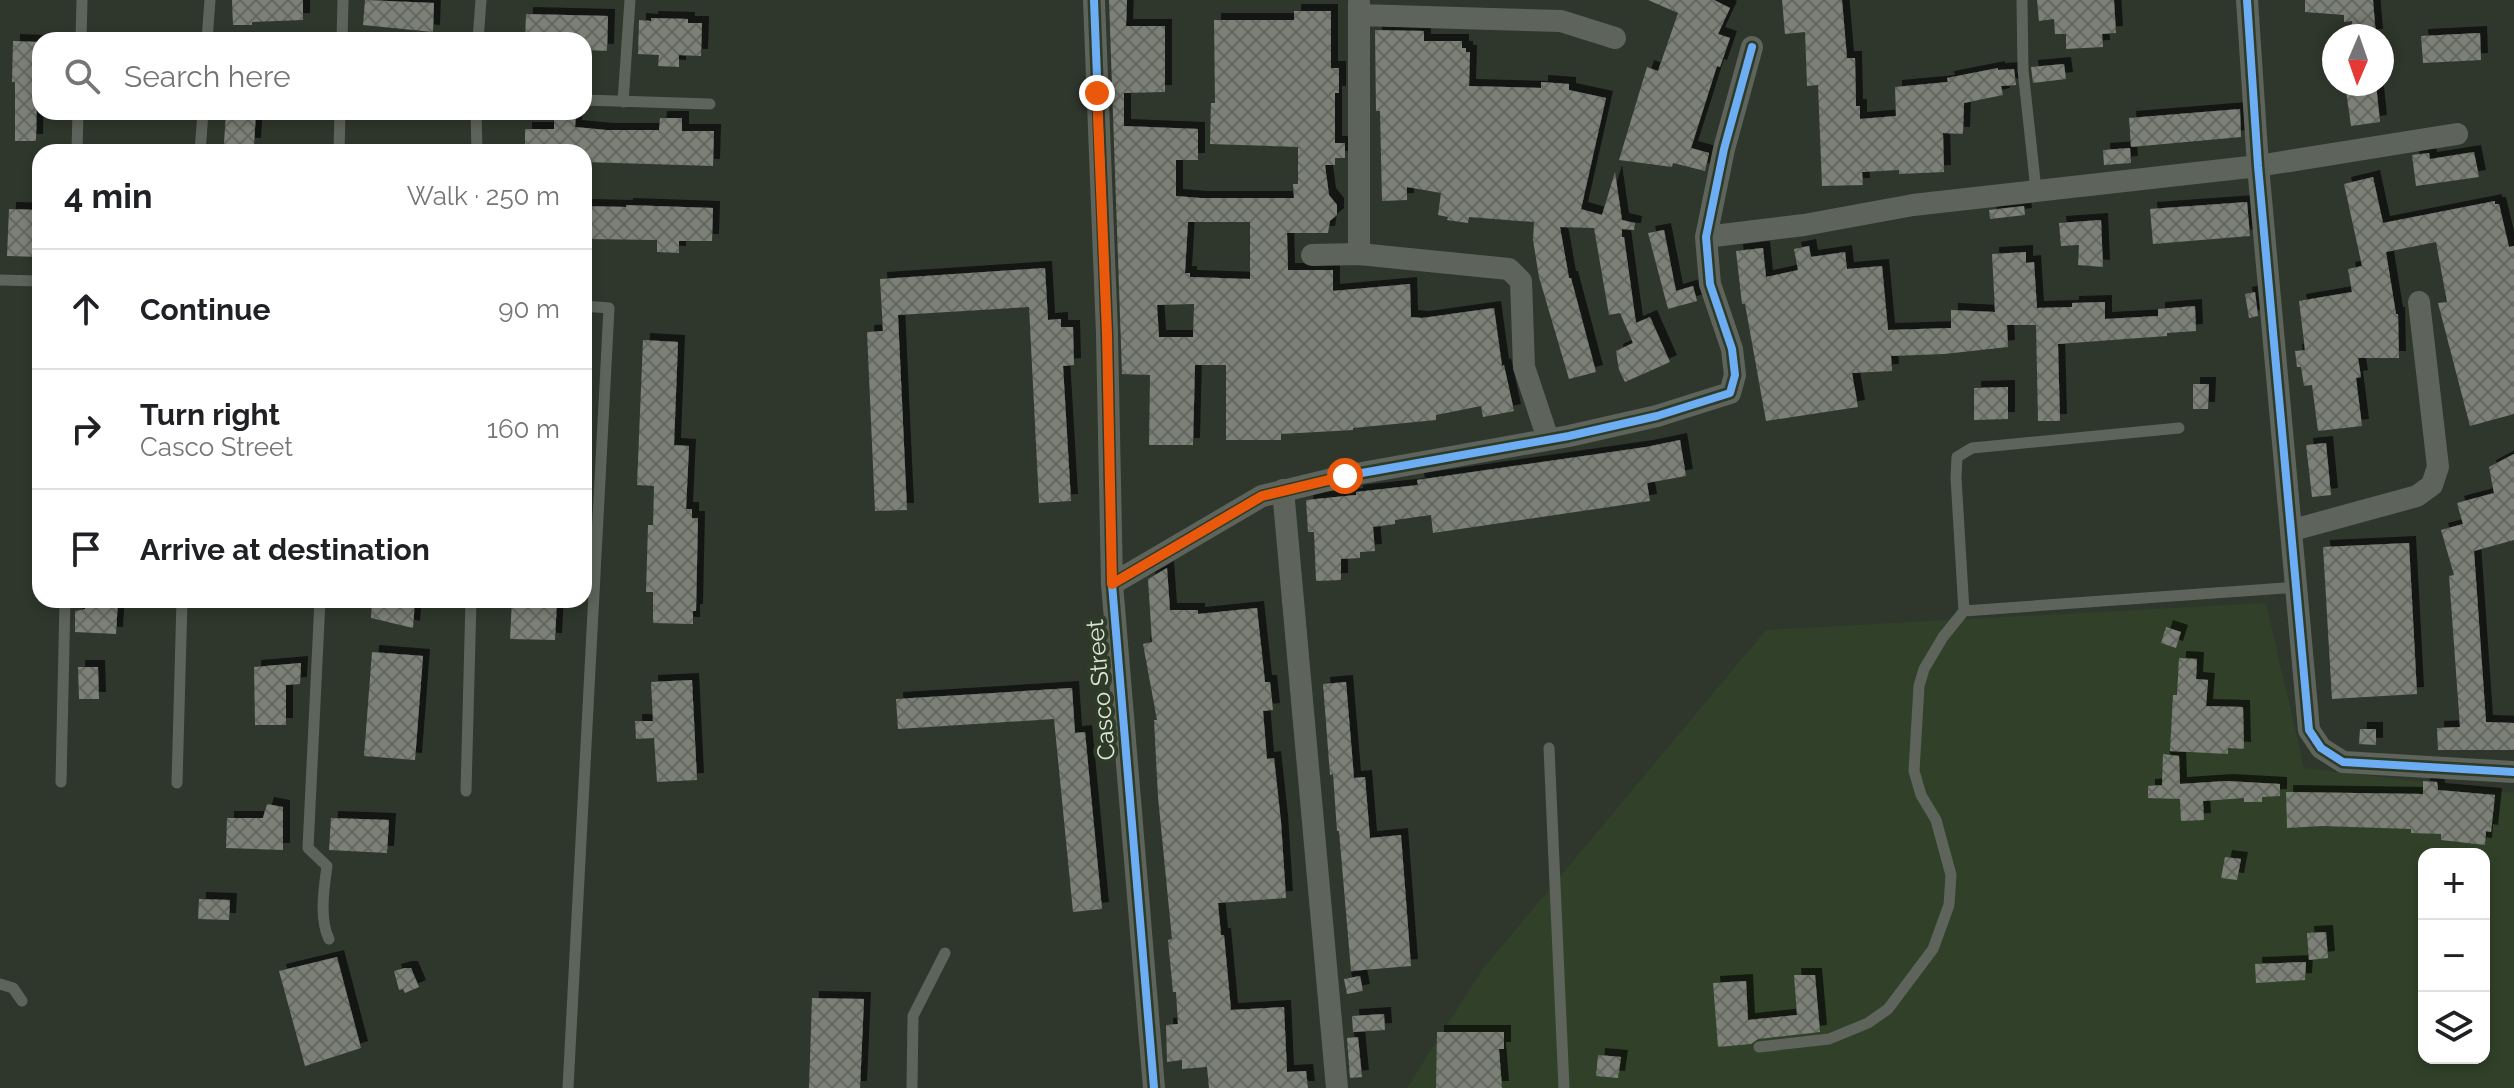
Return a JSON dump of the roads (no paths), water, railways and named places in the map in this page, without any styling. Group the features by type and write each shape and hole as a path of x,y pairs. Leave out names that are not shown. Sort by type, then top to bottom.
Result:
{"street":[{"name":"Casco Street","path":"1094,0 1107,334 1112,584 1154,1088"},
{"path":"2247,0 2258,166 2309,730 2321,748 2343,762 2514,772"},
{"path":"1359,254 1359,8 1561,21 1615,38"},
{"path":"1112,584 1262,496 1345,476 1657,416 1730,393 1735,375 1732,349 1710,284 1706,237 1724,149 1752,47"},
{"path":"1706,237 1804,225 1913,205 2258,166 2457,134"},
{"path":"1312,255 1359,254 1509,269 1521,281 1524,367 1548,439"},
{"path":"2293,530 2417,496 2432,485 2438,467 2419,302"},
{"path":"1283,490 1337,1088"}],"lane":[{"path":"81,32 82,0"},
{"path":"208,32 210,0"},
{"path":"342,32 343,0"},
{"path":"479,32 481,0"},
{"path":"623,102 630,0"},
{"path":"2022,0 2023,70 2036,190"},
{"path":"592,100 710,104"},
{"path":"77,144 78,120"},
{"path":"201,144 202,120"},
{"path":"339,144 340,120"},
{"path":"476,120 477,144"},
{"path":"0,280 32,281"},
{"path":"568,1088 609,308 592,307"},
{"path":"1759,1047 1829,1039 1850,1033 1888,1009 1933,949 1949,905 1951,875 1936,820 1921,795 1914,771 1919,686 1924,669 1943,637 1964,611 1957,457 1972,448 2179,428"},
{"path":"1964,611 2297,587"},
{"path":"61,782 65,608"},
{"path":"177,783 182,608"},
{"path":"320,608 308,848 327,866 325,932 329,939"},
{"path":"466,791 471,608"},
{"path":"1549,748 1564,1088"},
{"path":"912,1088 913,1016 945,953"},
{"path":"0,984 13,988 22,1001"}]}
